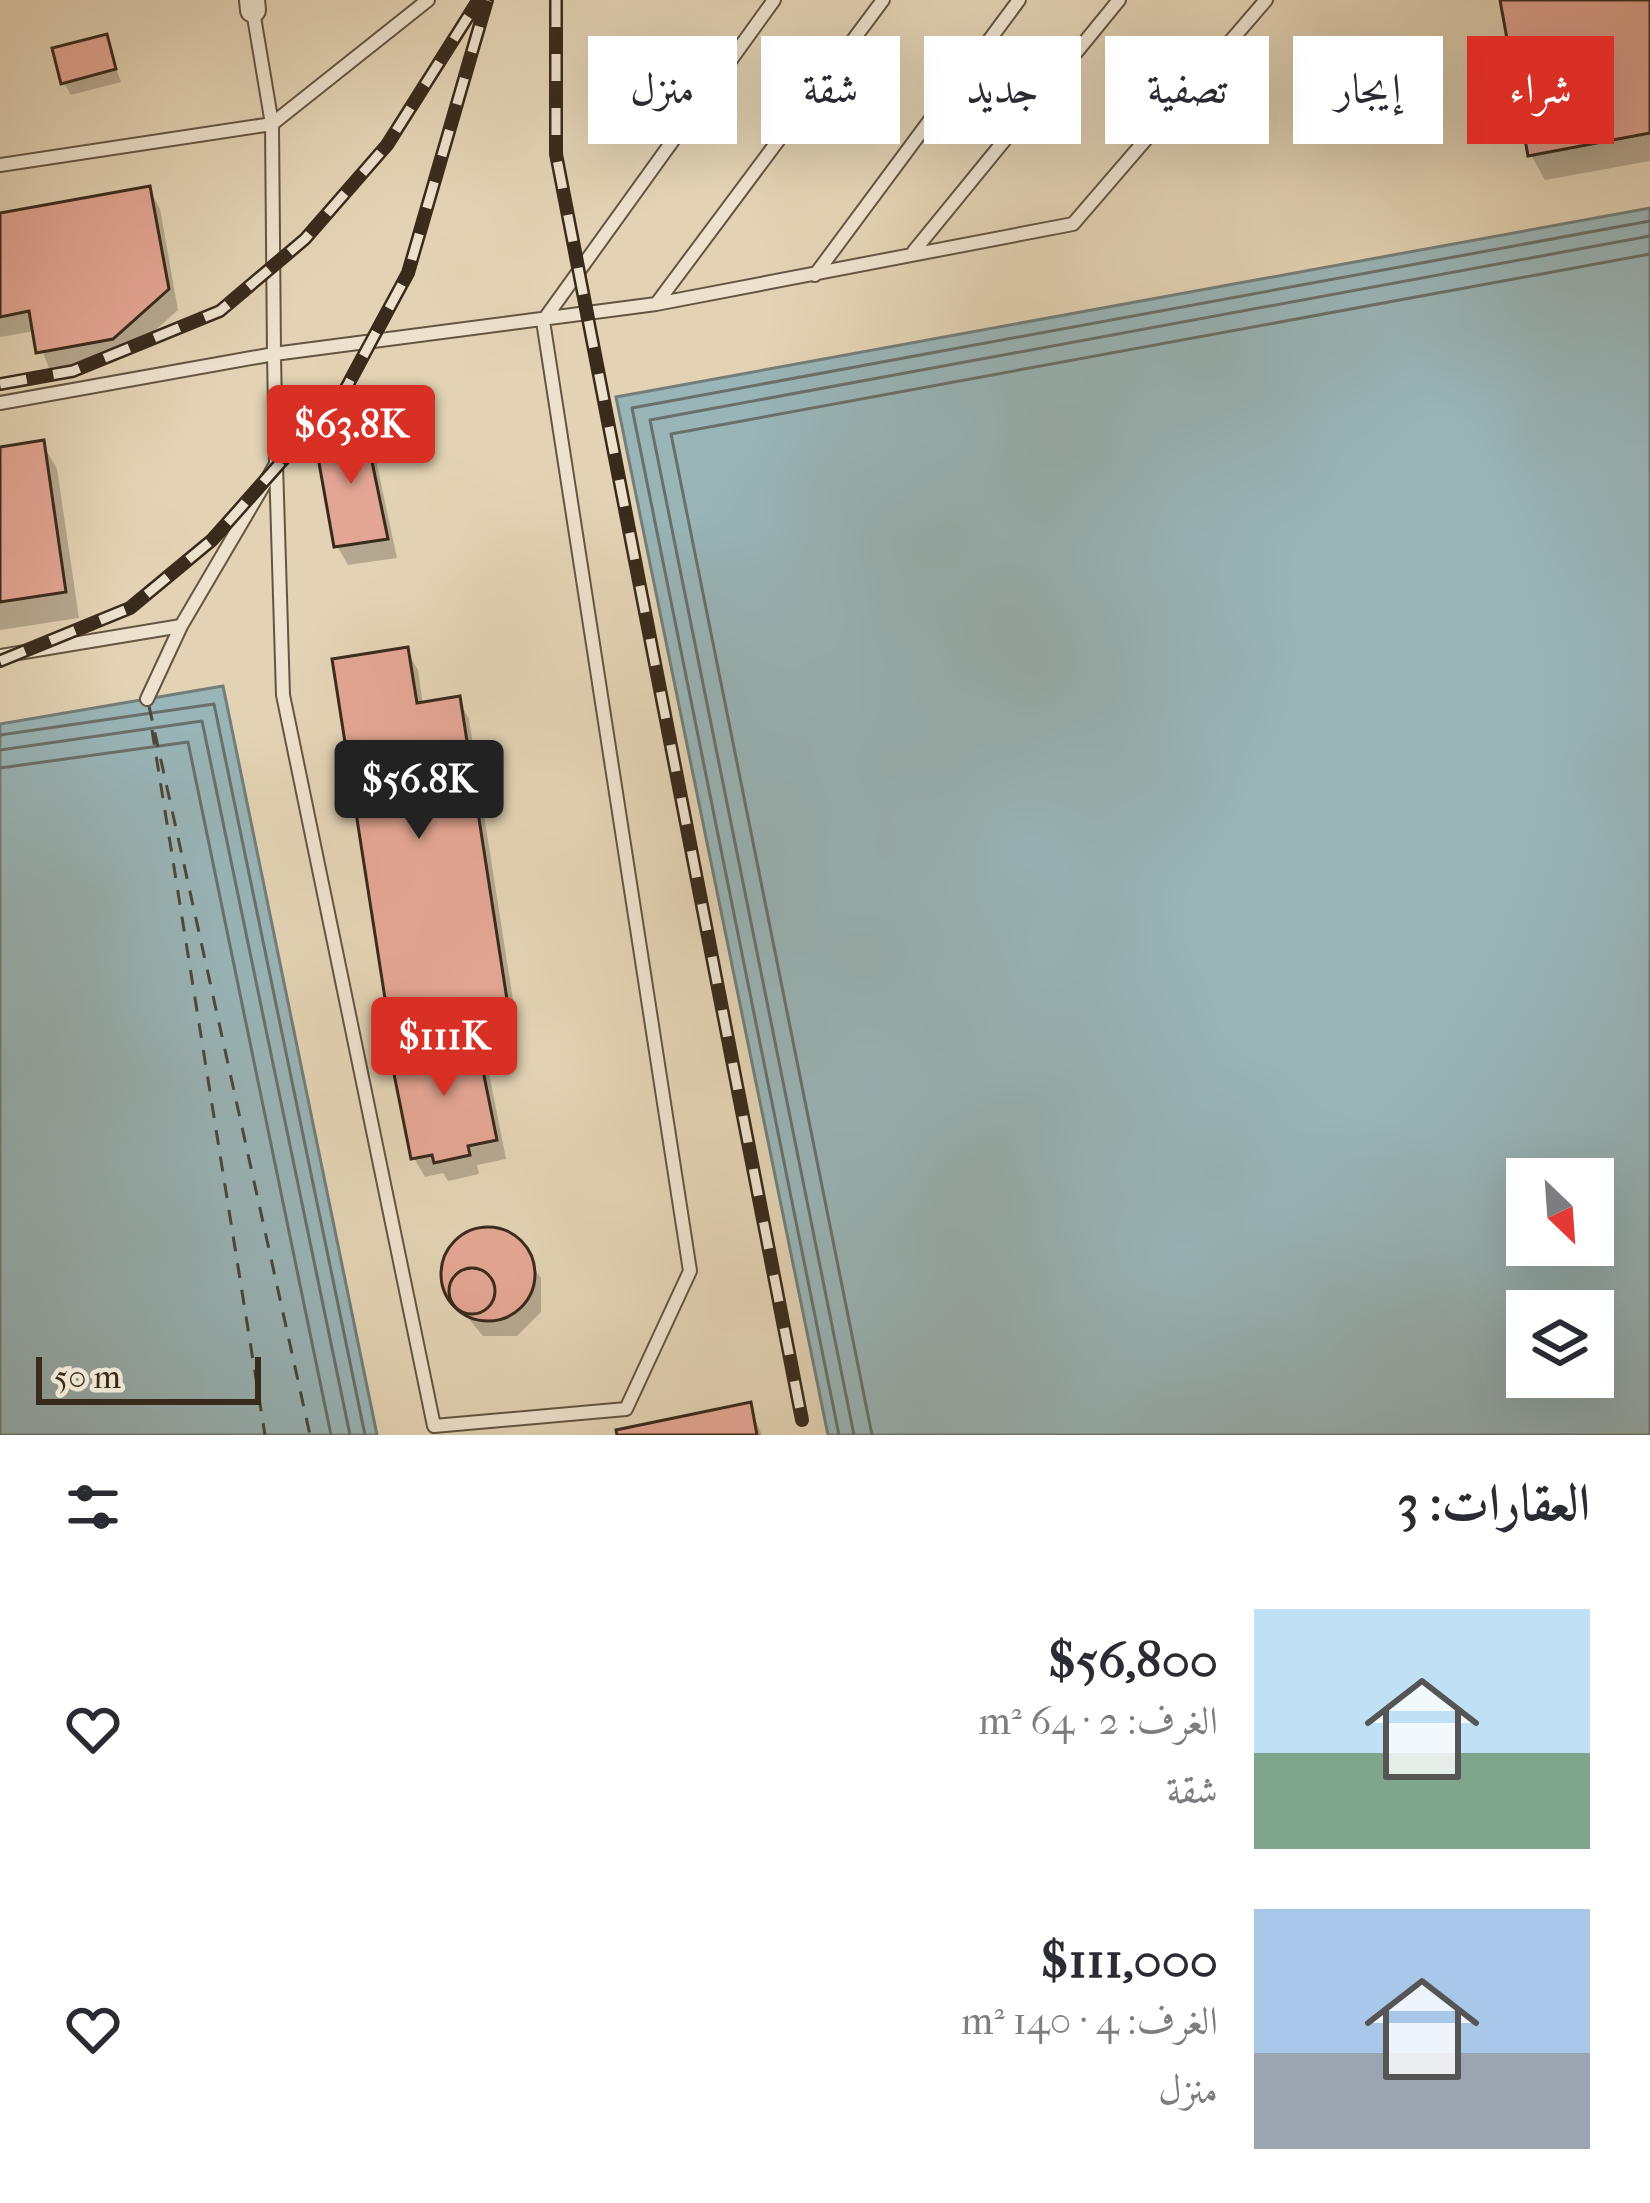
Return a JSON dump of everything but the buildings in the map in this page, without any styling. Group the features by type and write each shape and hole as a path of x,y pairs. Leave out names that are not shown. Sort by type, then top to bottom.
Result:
{"lane":[{"path":"0,165 272,124 428,0"},
{"path":"253,5 272,124 283,695 434,1426 626,1408 690,1271 543,321 774,0"},
{"path":"656,304 883,0"},
{"path":"814,276 1019,0"},
{"path":"913,252 1119,0"},
{"path":"0,403 274,354 656,304 1073,224 1266,0"},
{"path":"147,699 181,626 276,464"},
{"path":"0,656 181,626"}],"water":[{"path":"1650,208 1650,1435 828,1435 616,397"},
{"path":"223,686 377,1435 0,1435 0,724"}],"ferry route":[{"path":"149,706 310,1435"},
{"path":"152,730 265,1435"}],"railway":[{"path":"0,661 130,608 212,540 345,390 408,273 487,0"},
{"path":"556,0 556,154 802,1420"},
{"path":"0,384 73,371 220,311 305,239 387,145 476,4"}]}
